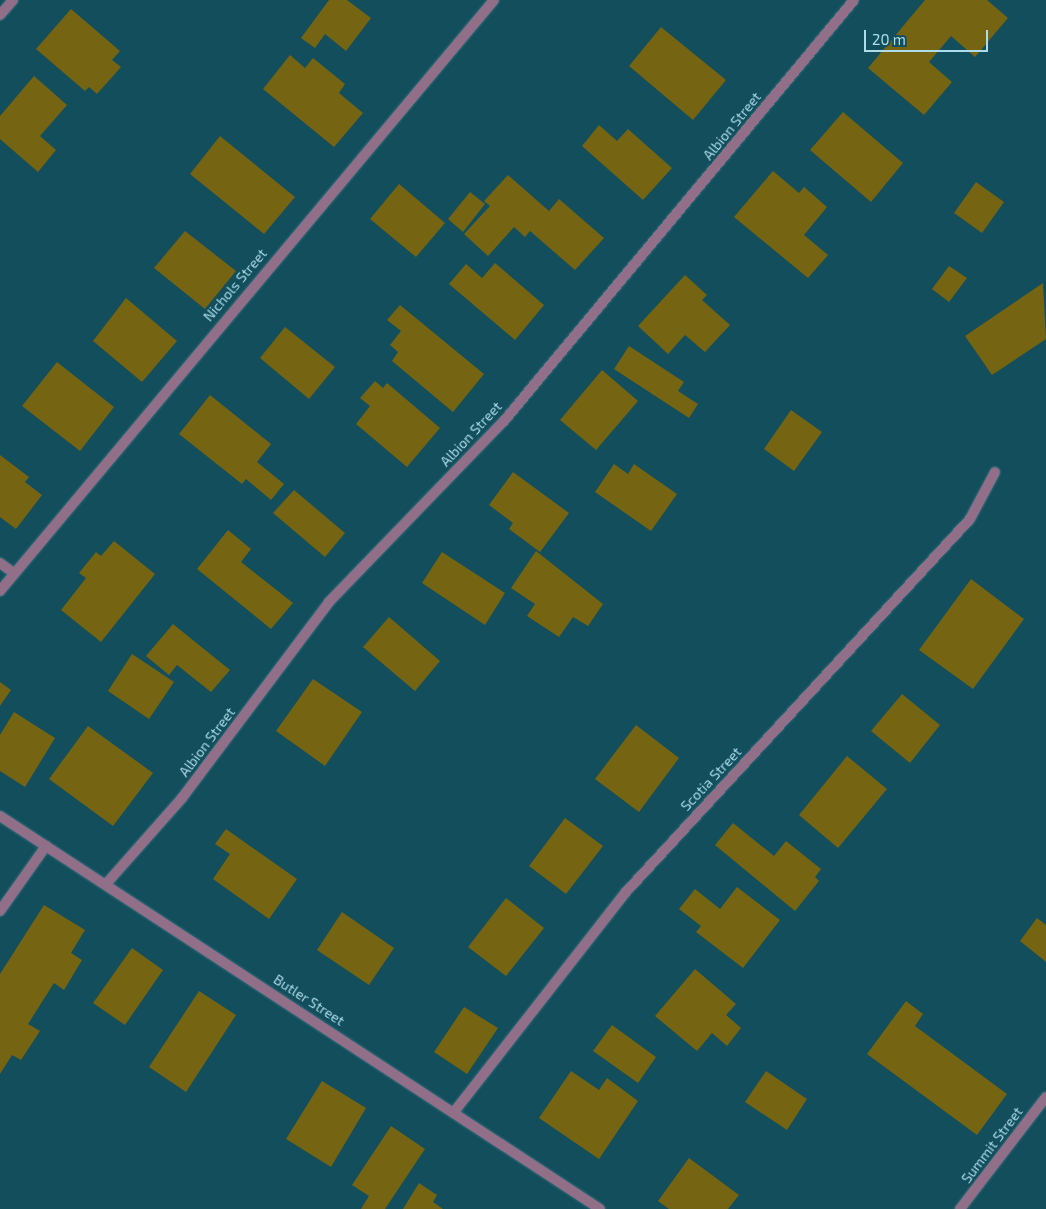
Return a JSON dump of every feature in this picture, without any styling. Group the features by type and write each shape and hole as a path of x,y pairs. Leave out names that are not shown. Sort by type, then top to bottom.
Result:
{"street":[{"path":"0,15 13,0"},
{"name":"Nichols Street","path":"0,591 494,0"},
{"name":"Albion Street","path":"106,884 182,798 329,602 504,421 854,0"},
{"name":"Scotia Street","path":"454,1112 626,892 970,519 994,472"},
{"path":"0,563 14,573"},
{"name":"Butler Street","path":"0,816 600,1209"},
{"path":"0,911 46,846"},
{"name":"Summit Street","path":"960,1209 1046,1097"}],"building":[{"path":"329,0 347,0 371,18 346,51 325,34 315,48 301,38"},
{"path":"925,0 987,0 1008,18 975,57 951,36 929,62 952,82 924,115 868,68"},
{"path":"71,9 120,51 112,60 121,67 97,94 89,87 85,91 36,49"},
{"path":"661,27 726,80 693,120 629,66"},
{"path":"290,55 305,68 313,58 345,84 339,93 363,113 334,147 263,89"},
{"path":"34,76 67,105 40,136 56,150 38,172 0,139 0,116"},
{"path":"843,112 903,163 871,202 810,150"},
{"path":"599,125 617,141 628,129 672,168 643,200 582,146"},
{"path":"220,136 295,197 264,234 190,174"},
{"path":"773,171 799,193 804,187 827,207 804,235 828,255 808,278 734,217"},
{"path":"508,175 549,211 559,199 604,238 575,270 530,231 525,237 514,227 488,256 464,234 490,206 484,201"},
{"path":"976,182 1004,202 982,233 954,213"},
{"path":"399,184 445,223 416,257 370,219"},
{"path":"470,192 485,204 463,232 448,219"},
{"path":"185,231 236,271 205,309 154,268"},
{"path":"495,263 544,305 515,340 449,284 466,264 482,278"},
{"path":"949,266 967,278 949,302 932,289"},
{"path":"685,275 707,295 702,300 730,325 705,352 685,335 668,354 638,326"},
{"path":"1043,283 1046,339 992,375 965,336"},
{"path":"126,298 177,341 142,382 93,341"},
{"path":"400,305 484,374 453,412 392,361 398,352 390,345 401,331 387,320"},
{"path":"285,327 335,367 309,399 260,358"},
{"path":"629,346 684,382 678,391 698,404 689,418 614,369"},
{"path":"57,362 114,407 80,451 22,406"},
{"path":"602,370 638,401 596,450 560,420"},
{"path":"375,381 383,388 387,383 440,428 407,467 356,424 370,406 360,398"},
{"path":"210,395 271,444 257,462 284,484 271,500 246,479 242,484 179,434"},
{"path":"791,410 822,432 794,471 764,449"},
{"path":"0,455 29,477 25,482 42,495 16,529 0,517"},
{"path":"614,464 628,474 634,464 677,494 651,531 595,492"},
{"path":"513,472 569,513 540,552 509,529 513,523 489,505"},
{"path":"294,490 345,533 325,557 273,513"},
{"path":"228,530 251,549 241,562 293,603 271,629 197,569"},
{"path":"114,541 155,574 101,642 61,610 86,578 79,573 96,552 101,556"},
{"path":"536,551 603,604 588,626 573,617 559,637 527,616 535,604 511,588"},
{"path":"442,552 505,593 485,625 422,583"},
{"path":"971,579 1024,619 973,689 919,650"},
{"path":"389,617 440,661 415,691 363,647"},
{"path":"173,624 230,670 211,692 177,665 169,675 146,656"},
{"path":"132,654 174,682 149,719 108,691"},
{"path":"313,679 362,712 325,766 276,731"},
{"path":"0,682 11,690 0,706"},
{"path":"902,694 940,725 910,763 871,731"},
{"path":"14,712 55,738 25,787 0,771 0,735"},
{"path":"636,725 679,758 639,812 595,779"},
{"path":"88,726 153,773 113,826 49,779"},
{"path":"847,756 887,789 838,848 799,815"},
{"path":"565,818 603,846 566,894 529,866"},
{"path":"733,823 774,856 786,841 821,869 815,877 819,881 795,911 715,845"},
{"path":"226,829 297,879 269,919 213,879 230,854 215,844"},
{"path":"737,887 780,920 743,968 696,932 701,926 679,909 695,889 720,909"},
{"path":"506,898 544,928 506,976 468,947"},
{"path":"44,905 85,930 71,953 82,960 64,990 54,983 28,1024 40,1031 21,1060 12,1055 0,1074 0,974"},
{"path":"342,912 394,948 369,985 317,950"},
{"path":"1037,918 1046,925 1046,962 1020,941"},
{"path":"132,948 163,970 125,1025 93,1003"},
{"path":"695,969 736,1004 726,1015 741,1028 727,1046 712,1033 697,1051 655,1016"},
{"path":"199,991 236,1015 186,1092 149,1067"},
{"path":"906,1001 923,1014 915,1026 1007,1094 977,1135 867,1054"},
{"path":"464,1007 498,1028 467,1074 434,1052"},
{"path":"612,1025 656,1057 638,1083 593,1051"},
{"path":"571,1071 599,1090 607,1078 638,1101 599,1159 539,1118"},
{"path":"766,1071 807,1099 787,1130 745,1102"},
{"path":"322,1081 366,1108 331,1167 286,1139"},
{"path":"391,1126 425,1149 385,1209 361,1209 369,1196 352,1185"},
{"path":"689,1158 739,1195 728,1209 669,1209 658,1201"},
{"path":"419,1183 437,1195 433,1202 443,1209 403,1209"}]}
